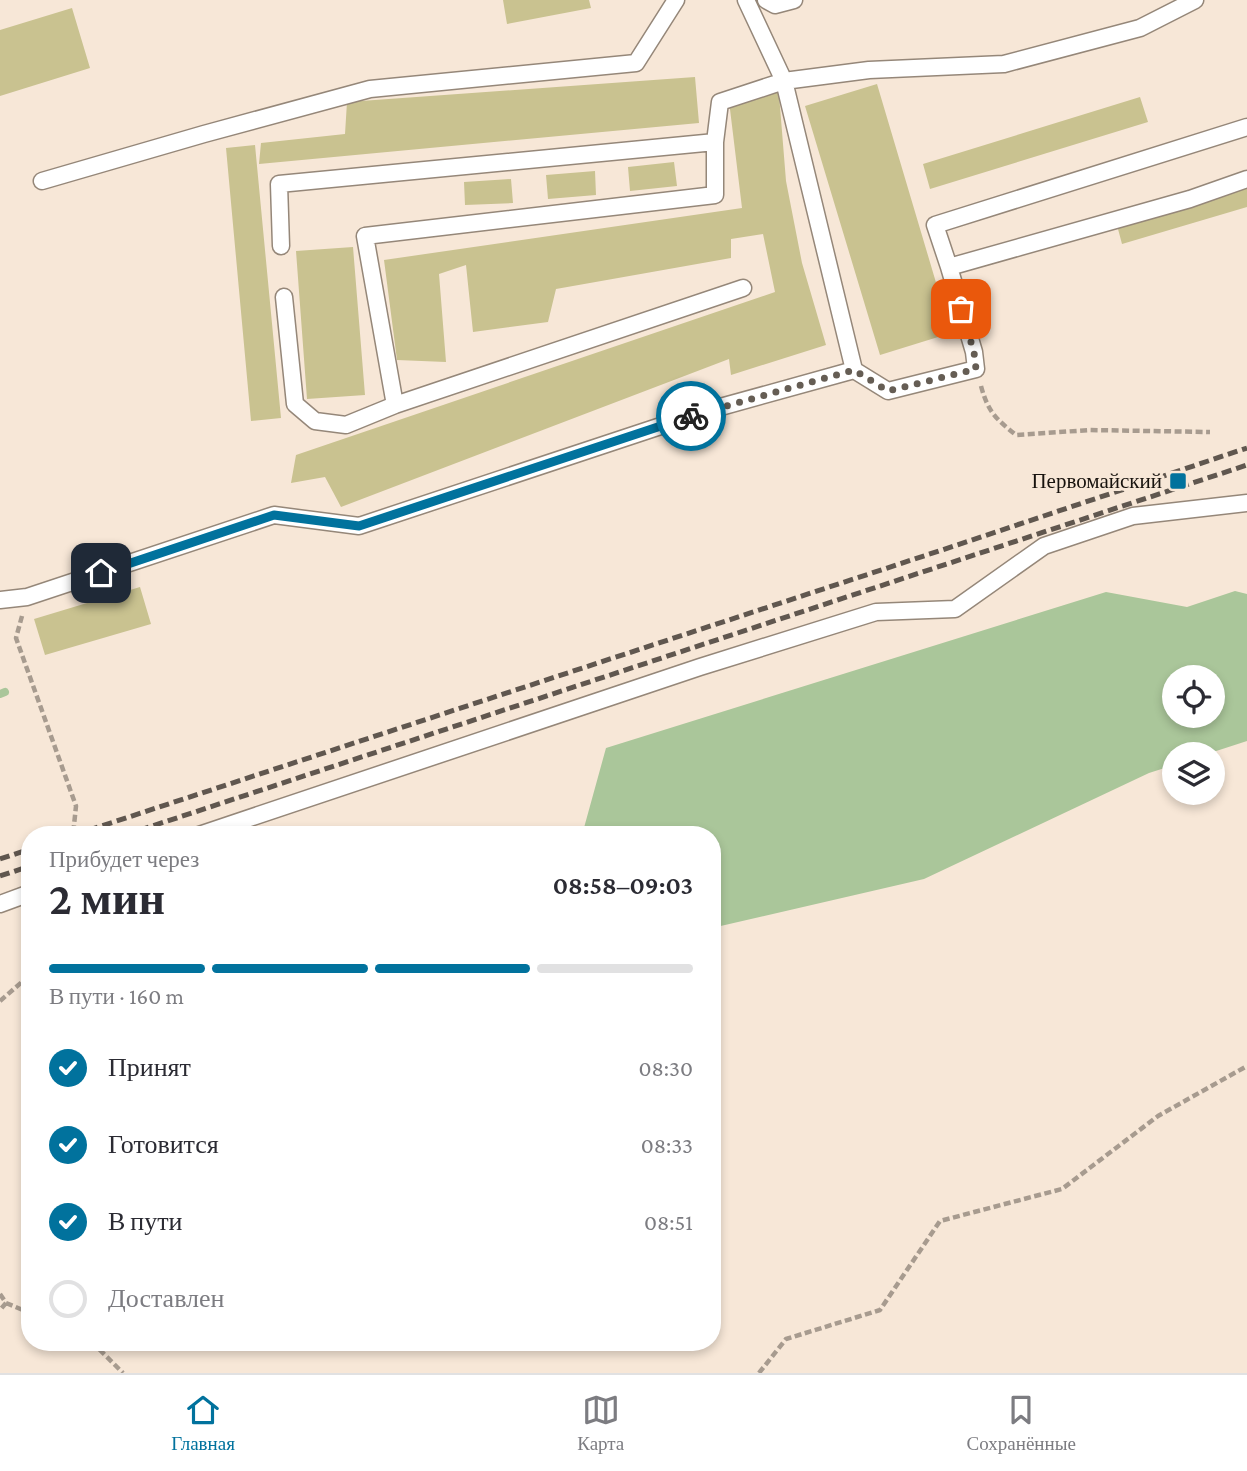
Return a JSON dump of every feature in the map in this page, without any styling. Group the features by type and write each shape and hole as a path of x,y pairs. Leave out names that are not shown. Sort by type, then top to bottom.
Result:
{"lane":[{"path":"42,181 370,89 636,63 676,0"},
{"path":"746,0 784,81 854,370 888,391 976,369 974,352 935,225 1247,127"},
{"path":"766,0 775,5 794,0"},
{"path":"395,405 365,236 715,195 715,142 720,102 784,81 869,70 1004,64 1140,28 1195,0"},
{"path":"281,246 279,184 715,142"},
{"path":"949,267 1189,199 1247,179"},
{"path":"284,297 295,404 315,421 346,425 395,405 743,288"},
{"path":"0,600 27,597 274,515 359,526 706,411 854,370"},
{"path":"226,826 687,671 876,612 954,609 1044,546 1133,516 1247,503"},
{"path":"0,904 21,896"}],"path":[{"path":"976,369 985,399 996,420 1016,435 1090,430 1210,432"},
{"path":"27,597 16,638 76,806 73,826"},
{"path":"0,1001 21,983"},
{"path":"759,1373 786,1339 880,1310 940,1221 1062,1189 1158,1116 1247,1066"},
{"path":"0,1294 6,1303 21,1309"},
{"path":"0,1310 6,1303"},
{"path":"101,1351 123,1373"}],"shaded area":[{"path":"1235,591 1247,594 1247,741 1225,748 1225,742 1162,742 1162,769 924,879 721,926 721,826 584,826 606,748 1106,592 1187,607"}],"building":[{"path":"503,0 589,0 591,8 507,24"},
{"path":"72,8 90,68 0,96 0,30"},
{"path":"695,77 699,123 259,164 261,143 345,134 347,102"},
{"path":"757,81 778,82 786,181 802,263 826,345 731,375 729,359 341,507 325,477 291,483 296,455 775,292 763,234 731,239 731,258 556,289 548,322 473,332 466,265 439,274 446,362 397,360 384,260 742,208 729,101"},
{"path":"877,84 951,333 880,355 805,106"},
{"path":"1140,97 1148,122 930,189 923,164"},
{"path":"255,145 281,418 251,421 226,148"},
{"path":"674,162 677,186 630,191 628,167"},
{"path":"595,171 596,195 548,199 546,175"},
{"path":"1247,175 1247,207 1122,244 1114,214"},
{"path":"511,179 513,203 465,205 464,182"},
{"path":"353,247 365,395 307,399 296,251"},
{"path":"140,587 151,624 45,655 34,619"}],"waterway":[{"path":"0,694 5,692"}],"railway":[{"path":"101,826 1247,448"},
{"path":"152,826 1247,465"},
{"path":"0,859 21,852"},
{"path":"0,876 21,869"}],"way so far":[{"path":"691,416 854,370 888,391 976,369 974,352 961,309"}],"place":[{"name":"Первомайский","path":"1178,481"}],"route":[{"path":"101,573 274,515 359,526 691,416"}]}
